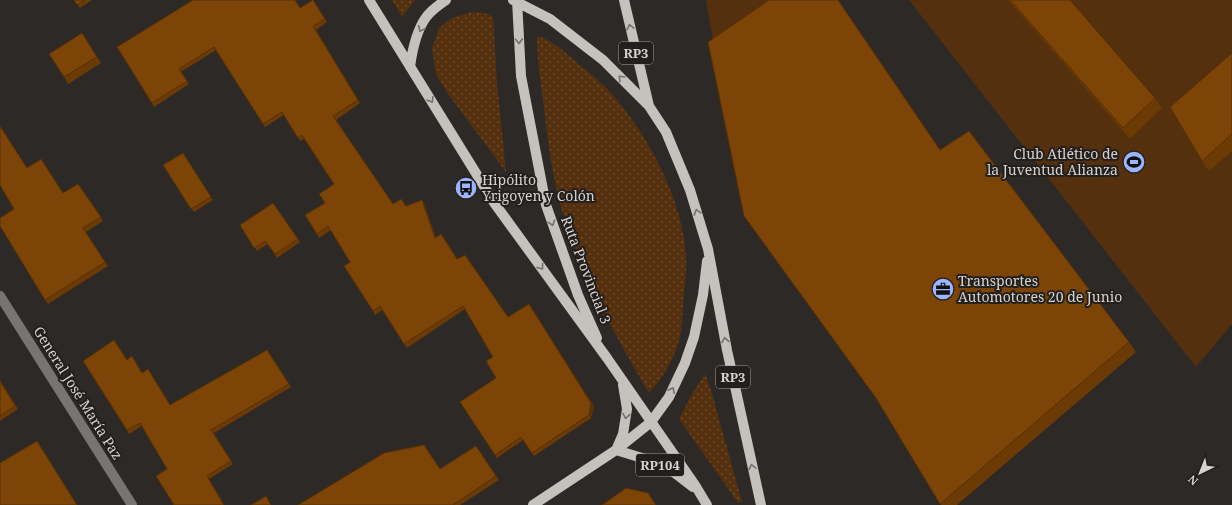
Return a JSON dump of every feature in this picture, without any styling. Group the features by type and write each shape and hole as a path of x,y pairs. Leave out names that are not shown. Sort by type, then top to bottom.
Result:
{"main road":[{"path":"369,0 495,204 607,358 708,505"},
{"path":"410,67 412,52 427,16 446,0"},
{"name":"RP3","path":"624,0 649,106 666,132 690,190 708,249 727,350 761,505"},
{"path":"516,1 550,19 604,60 649,106"},
{"name":"Ruta Provincial 3","path":"516,1 521,76 546,206 578,295 607,358"},
{"name":"RP104","path":"533,505 616,450 651,422 669,397 685,363 694,337 703,295 708,249"},
{"name":"RP104","path":"616,450 624,434 627,409 622,381"},
{"name":"RP104","path":"616,450 667,467 698,490"}],"street":[{"name":"General José María Paz","path":"0,296 132,505"}],"shaded area":[{"path":"392,0 415,0 402,17"},
{"path":"706,0 791,0 715,52"},
{"name":"Club Atlético de la Juventud Alianza","path":"909,0 1232,0 1232,324 1196,367"},
{"path":"472,12 485,13 493,17 497,82 506,172 448,94 436,74 432,49 439,28 452,18"},
{"path":"537,36 550,41 561,49 608,89 617,100 645,138 665,178 680,219 686,259 681,332 679,343 669,365 649,393 623,348 588,279 561,207 555,183 549,146 539,72"},
{"path":"705,374 711,390 742,502 738,503 679,419 692,394"}],"building":[{"path":"74,0 85,0 77,5"},
{"path":"193,0 295,0 300,8 313,0 325,19 313,26 358,100 333,116 393,204 401,199 406,206 422,200 435,238 441,234 457,259 465,255 508,317 529,304 591,403 589,415 532,453 521,437 495,455 460,402 496,378 486,361 493,357 463,306 404,344 380,306 373,311 344,266 350,262 328,226 317,234 305,215 325,203 319,194 334,184 302,135 298,138 282,112 263,124 214,47 179,69 187,81 152,103 117,47"},
{"name":"Transportes Automotores 20 de Junio","path":"769,0 838,0 940,150 969,131 1129,342 940,504 876,398 744,216 708,42"},
{"path":"1010,0 1070,0 1155,98 1123,128"},
{"path":"82,33 97,57 64,77 49,54"},
{"path":"1232,53 1232,134 1202,161 1170,107"},
{"path":"0,126 27,168 41,159 63,193 78,184 101,217 83,228 105,262 45,300 0,226 0,218 14,209 0,185"},
{"path":"183,153 211,197 191,209 163,165"},
{"path":"273,203 298,239 275,254 265,241 254,248 240,225"},
{"path":"114,340 127,360 132,356 142,373 148,369 170,405 267,350 289,384 211,430 231,461 207,476 224,505 174,505 156,476 167,469 140,423 127,430 83,361"},
{"path":"0,381 15,406 0,416"},
{"path":"37,441 77,505 0,505 0,463"},
{"path":"424,445 440,469 476,446 496,476 453,505 298,505 384,453"},
{"path":"626,488 648,493 656,505 602,505"},
{"path":"266,496 271,505 251,505"}],"place":[{"name":"Club Atlético de la Juventud Alianza","path":"1134,162"},
{"name":"Hipólito Yrigoyen y Colón","path":"466,188"},
{"name":"Transportes Automotores 20 de Junio","path":"943,289"}]}
